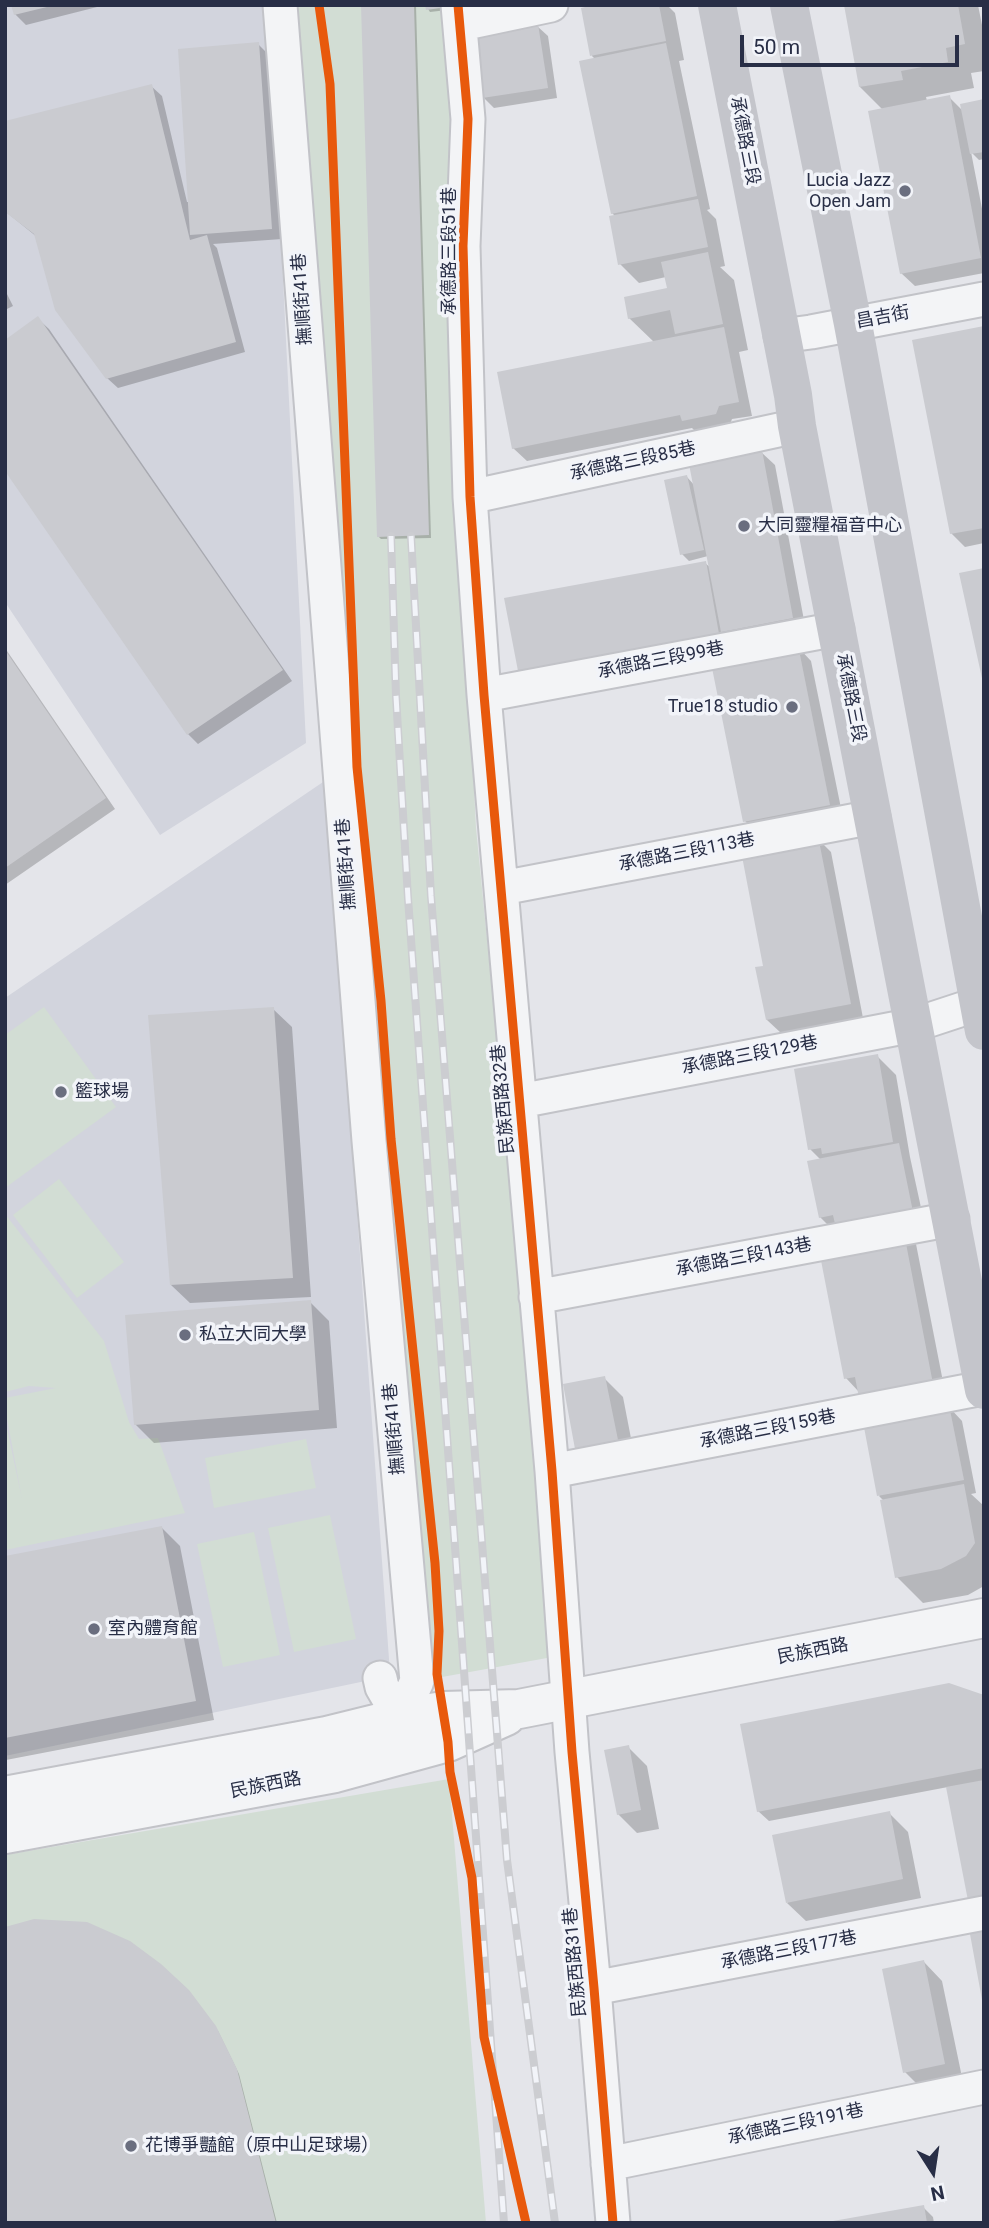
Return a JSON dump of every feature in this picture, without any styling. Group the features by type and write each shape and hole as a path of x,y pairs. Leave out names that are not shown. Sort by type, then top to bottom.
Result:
{"main road":[{"name":"承德路三段","path":"717,5 984,1389"},
{"path":"789,5 853,324 982,1012"}],"street":[{"name":"撫順街41巷","path":"280,5 369,1141 417,1681 400,1718"},
{"name":"承德路三段51巷","path":"470,497 463,246 468,119 460,15 551,5"},
{"name":"昌吉街","path":"781,336 984,299"},
{"name":"承德路三段85巷","path":"470,497 797,426"},
{"name":"民族西路32巷","path":"470,497 484,695 552,1471 569,1699"},
{"name":"承德路三段99巷","path":"484,695 837,629"},
{"name":"承德路三段113巷","path":"502,888 873,817"},
{"name":"承德路三段129巷","path":"520,1101 982,1012"},
{"name":"承德路三段143巷","path":"536,1297 952,1219"},
{"name":"承德路三段159巷","path":"552,1471 984,1389"},
{"name":"民族西路","path":"5,1796 327,1736 400,1718 443,1711 519,1709 984,1618"},
{"path":"380,1678 382,1687 400,1718"},
{"name":"民族西路31巷","path":"569,1699 613,2223"},
{"name":"民族西路","path":"5,1834 335,1773 448,1742 519,1709"},
{"name":"承德路三段177巷","path":"594,1988 984,1913"},
{"name":"承德路三段191巷","path":"608,2164 984,2087"}],"shaded area":[{"path":"5,5 267,5 271,38 306,743 160,835 5,602"},
{"path":"297,5 447,5 460,116 447,259 476,828 558,1656 431,1679"},
{"name":"私立大同大學","path":"326,780 390,1673 380,1678 5,1756 5,998"},
{"name":"籃球場","path":"44,1007 116,1107 5,1188 5,1035"},
{"path":"59,1179 124,1262 77,1298 13,1215"},
{"path":"5,1214 104,1341 129,1422 139,1439 158,1438 185,1513 5,1550 5,1419 22,1499 5,1398 56,1388 29,1386 5,1392"},
{"path":"306,1439 316,1488 214,1508 205,1458"},
{"path":"330,1515 356,1639 294,1652 268,1528"},
{"path":"254,1532 280,1655 223,1667 197,1544"},
{"path":"449,1779 486,2223 5,2223 5,1855"}],"building":[{"path":"11,5 51,5 51,6 14,15"},
{"path":"361,5 414,5 429,535 377,537"},
{"path":"425,5 448,5 448,7 426,10"},
{"path":"593,5 659,5 666,41 590,56 581,8"},
{"path":"844,5 958,5 965,44 946,48 948,62 901,71 903,80 859,87"},
{"path":"538,24 548,88 482,98 473,33"},
{"path":"259,42 272,229 190,235 178,49"},
{"path":"666,43 697,196 611,214 579,61"},
{"path":"152,84 190,240 207,235 236,342 106,379 55,310 34,234 5,212 5,121"},
{"path":"950,95 981,258 900,274 868,111"},
{"path":"984,99 984,152 970,154 960,104"},
{"path":"698,199 708,247 618,265 609,216"},
{"path":"708,252 723,324 675,334 670,310 628,319 624,297 667,288 661,262"},
{"path":"38,316 283,670 187,735 5,471 5,340"},
{"path":"984,326 984,528 950,534 912,340"},
{"path":"724,327 739,402 719,406 716,414 682,421 680,415 512,449 497,372"},
{"path":"762,450 793,618 721,632 689,464"},
{"path":"687,475 704,550 680,555 664,480"},
{"path":"706,561 719,634 518,671 504,598"},
{"path":"984,568 984,683 983,683 959,573"},
{"path":"798,645 830,805 743,822 711,663"},
{"path":"5,650 106,798 5,868"},
{"path":"818,836 851,1004 766,1020 755,967 763,966 741,851"},
{"path":"274,1007 293,1278 170,1285 148,1015"},
{"path":"878,1054 893,1142 822,1154 821,1148 808,1150 794,1069"},
{"path":"899,1143 913,1212 836,1228 833,1215 819,1218 807,1161"},
{"path":"903,1228 933,1384 859,1398 855,1377 844,1379 818,1245"},
{"path":"311,1300 319,1410 134,1425 125,1315"},
{"path":"605,1376 618,1440 575,1449 563,1384"},
{"path":"949,1405 964,1480 877,1496 863,1422"},
{"path":"964,1484 975,1543 966,1556 941,1569 895,1578 880,1500"},
{"name":"室內體育館","path":"162,1526 196,1701 5,1738 5,1556"},
{"path":"949,1683 984,1695 984,1768 757,1812 740,1724"},
{"path":"629,1745 641,1810 617,1815 604,1750"},
{"path":"984,1780 984,1908 970,1911 946,1787"},
{"path":"890,1811 903,1879 786,1903 772,1835"},
{"name":"花博爭豔館（原中山足球場）","path":"34,1919 87,1922 130,1941 161,1964 189,1990 216,2026 237,2069 276,2223 5,2223 5,1927"},
{"path":"984,1920 984,2000 982,2000 968,1923"},
{"path":"924,1960 945,2064 903,2073 882,1969"},
{"path":"924,2205 927,2223 833,2223 833,2221"}],"railway":[{"path":"391,536 396,696 408,898 504,2223"},
{"path":"411,536 431,896 507,1860 555,2223"}],"cycle path":[{"path":"319,5 330,84 357,767 381,1001 391,1139 435,1563 439,1631 437,1674 450,1772 472,1878 484,2037 526,2223"},
{"path":"458,5 468,119 463,246 470,497 484,695 552,1471 572,1752 613,2223"}],"place":[{"name":"Lucia Jazz Open Jam","path":"905,191"},
{"name":"大同靈糧福音中心","path":"744,526"},
{"name":"True18 studio","path":"792,707"},
{"name":"籃球場","path":"61,1092"},
{"name":"私立大同大學","path":"185,1335"},
{"name":"室內體育館","path":"94,1629"},
{"name":"花博爭豔館（原中山足球場）","path":"131,2146"}]}
